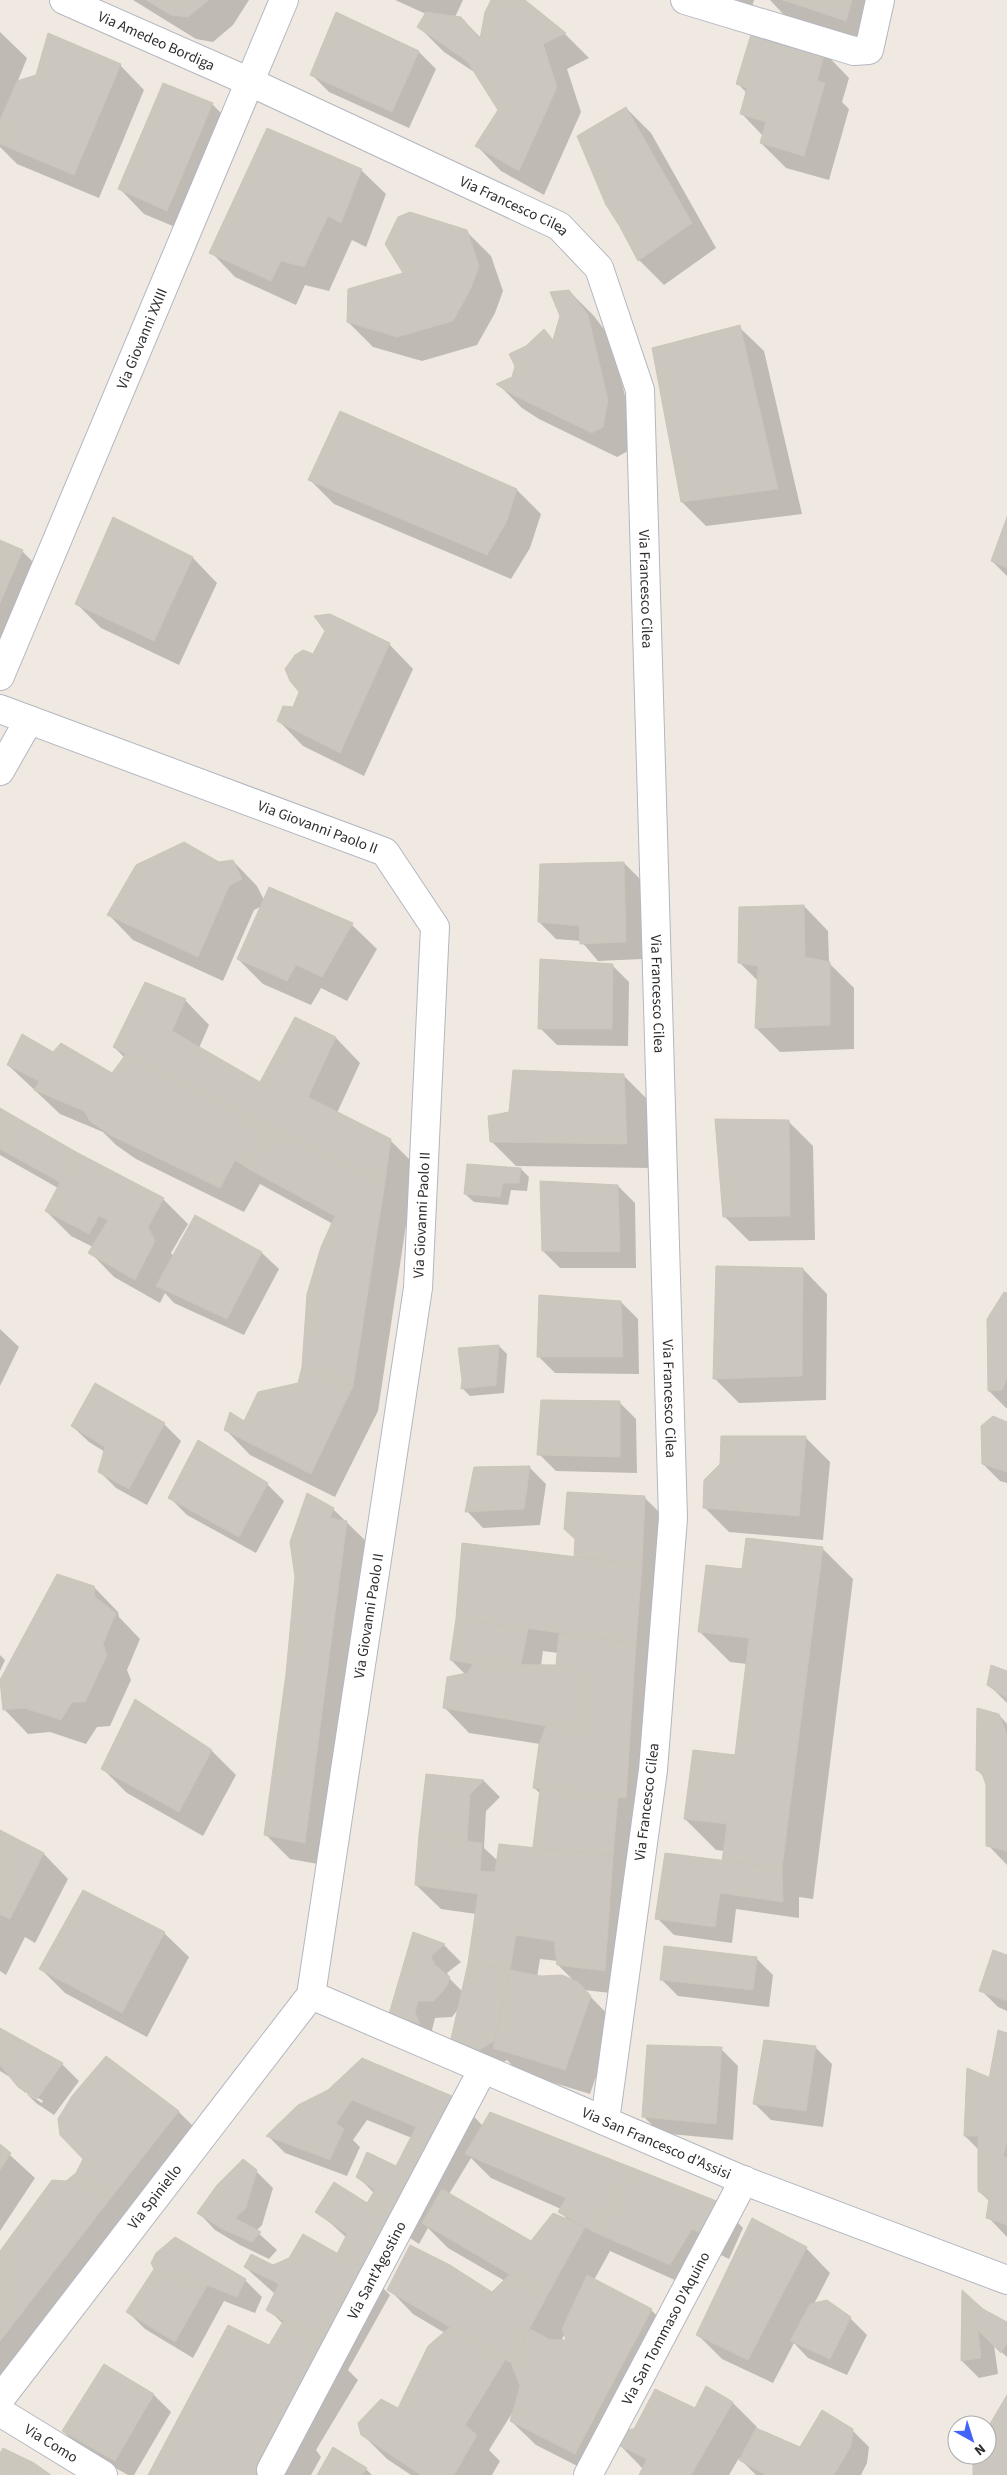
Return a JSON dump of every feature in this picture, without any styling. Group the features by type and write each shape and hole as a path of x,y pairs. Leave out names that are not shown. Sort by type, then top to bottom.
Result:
{"street":[{"name":"Via Amedeo Bordiga","path":"64,0 250,82"},
{"name":"Via Giovanni XXIII","path":"0,676 284,0"},
{"path":"686,0 854,50 869,50 880,0"},
{"name":"Via Francesco Cilea","path":"250,82 559,226 599,268 640,390 673,1518 652,1770 605,2121"},
{"name":"Via Giovanni Paolo II","path":"0,709 385,852 435,927 418,1288 311,1995"},
{"path":"0,771 28,720"},
{"name":"Via San Francesco d'Assisi","path":"311,1995 744,2180 1007,2280"},
{"name":"Via Spiniello","path":"0,2399 311,1995"},
{"name":"Via Sant'Agostino","path":"271,2470 483,2069"},
{"name":"Via San Tommaso D'Aquino","path":"588,2475 744,2180"},
{"name":"Via Como","path":"0,2412 103,2475"}],"building":[{"path":"146,0 209,0 188,17 171,15"},
{"path":"491,0 525,0 566,33 543,44 557,87 519,171 475,146 498,110 467,61 417,27 426,12 461,17 480,39 485,12"},
{"path":"783,0 852,0 846,21"},
{"path":"336,12 419,51 392,112 310,75"},
{"path":"752,31 825,52 817,81 825,83 804,156 760,143 766,122 740,114 747,88 736,84"},
{"path":"48,33 121,64 74,175 0,144 0,120 17,81 36,75"},
{"path":"163,83 213,103 167,211 118,189"},
{"path":"626,107 692,223 638,261 606,205 577,136"},
{"path":"267,128 362,169 341,223 328,216 304,267 281,261 271,281 209,253"},
{"path":"410,212 467,230 479,266 471,288 453,321 397,337 347,322 348,289 403,273 385,244 398,217"},
{"path":"569,290 588,315 608,400 603,427 592,433 513,395 496,384 512,377 515,366 509,354 526,346 544,329 553,340 560,316 550,292"},
{"path":"740,325 778,489 681,502 652,348"},
{"path":"340,411 517,489 506,523 487,555 308,480"},
{"path":"113,517 193,557 154,641 75,604"},
{"path":"1007,517 1007,568 991,561"},
{"path":"0,540 23,550 0,603"},
{"path":"330,614 390,643 340,753 277,721 283,706 293,707 299,692 290,681 285,669 295,655 303,650 313,654 325,631 314,616"},
{"path":"184,842 219,862 233,860 242,879 229,886 198,957 107,915 136,865"},
{"path":"624,862 626,942 580,944 579,926 538,922 540,864"},
{"path":"269,887 353,923 322,977 296,965 287,981 237,959"},
{"path":"804,905 805,957 830,962 830,1025 755,1028 758,966 738,963 739,907"},
{"path":"540,959 613,964 612,1029 538,1029"},
{"path":"145,982 186,999 172,1031 260,1082 295,1017 336,1037 308,1097 391,1139 385,1182 269,1129 113,1047"},
{"path":"22,1034 53,1052 61,1043 112,1073 126,1054 269,1129 247,1168 235,1160 220,1188 110,1135 90,1121 84,1111 34,1090 39,1081 7,1065"},
{"path":"513,1070 624,1074 627,1144 490,1142 488,1116 509,1112"},
{"path":"0,1108 76,1152 60,1182 0,1149"},
{"path":"715,1119 789,1120 790,1216 723,1217"},
{"path":"269,1129 385,1182 353,1386 302,1367 307,1294 321,1247 335,1216 247,1168"},
{"path":"76,1152 164,1198 148,1227 155,1241 135,1280 88,1253 108,1220 99,1216 89,1234 45,1211"},
{"path":"467,1164 521,1168 519,1183 503,1183 500,1197 464,1194"},
{"path":"540,1181 618,1185 620,1252 542,1251"},
{"path":"195,1215 262,1252 227,1319 156,1286"},
{"path":"716,1266 803,1268 802,1376 713,1379"},
{"path":"1004,1292 1007,1293 1007,1378 1002,1390 988,1391 987,1319"},
{"path":"539,1295 621,1301 623,1357 537,1357"},
{"path":"499,1345 496,1385 461,1389 462,1380 458,1348"},
{"path":"302,1367 353,1386 311,1474 224,1430 230,1412 244,1421 258,1392 298,1383"},
{"path":"95,1383 165,1423 129,1489 98,1472 105,1447 71,1426"},
{"path":"541,1400 620,1401 620,1457 537,1455"},
{"path":"993,1416 1007,1422 1007,1472 982,1464 981,1426"},
{"path":"721,1436 806,1436 799,1516 703,1508 704,1480 720,1464"},
{"path":"198,1440 268,1483 239,1537 168,1498"},
{"path":"530,1466 524,1509 465,1512 474,1467"},
{"path":"567,1492 645,1496 642,1565 574,1556 575,1539 564,1529"},
{"path":"307,1493 334,1508 330,1518 347,1521 305,1843 264,1835 286,1674 295,1577 290,1542"},
{"path":"746,1538 823,1547 782,1868 722,1861 727,1824 684,1819 693,1750 735,1755 749,1638 698,1632 706,1565 742,1569"},
{"path":"462,1543 642,1565 636,1643 456,1619"},
{"path":"57,1574 94,1586 95,1597 116,1613 103,1644 107,1655 85,1702 72,1702 61,1720 24,1708 3,1710 0,1680"},
{"path":"456,1619 528,1629 521,1664 473,1664 450,1660"},
{"path":"559,1632 636,1643 626,1798 533,1788 539,1744 546,1726 582,1729 585,1675 556,1665"},
{"path":"473,1664 556,1665 585,1675 582,1729 546,1726 443,1708 447,1677 467,1673"},
{"path":"991,1665 1007,1671 1007,1698 987,1685"},
{"path":"135,1699 212,1750 179,1812 101,1769"},
{"path":"977,1708 999,1714 1007,1735 1007,1851 986,1846 986,1785 982,1773 976,1770"},
{"path":"426,1774 484,1780 470,1794 467,1842 419,1835"},
{"path":"540,1789 618,1796 613,1856 533,1847"},
{"path":"0,1830 44,1853 10,1919 0,1914"},
{"path":"419,1835 482,1843 480,1871 495,1872 499,1844 613,1856 605,1971 557,1965 554,1941 516,1935 510,1970 468,1963 478,1894 415,1885"},
{"path":"665,1853 782,1868 783,1902 720,1893 715,1927 655,1919"},
{"path":"83,1890 165,1932 122,2013 39,1969"},
{"path":"413,1932 445,1944 431,1956 435,1965 450,1977 446,1987 434,2001 418,2001 415,2012 420,2024 389,2014"},
{"path":"664,1946 757,1957 753,1990 660,1980"},
{"path":"993,1950 1007,1955 1007,2001 979,1991"},
{"path":"468,1963 510,1970 494,2041 479,2050 451,2039"},
{"path":"510,1970 541,1976 562,1975 578,1982 591,1996 565,2070 493,2048"},
{"path":"0,2028 63,2063 37,2099 18,2087 0,2065"},
{"path":"998,2030 1007,2033 1007,2085 989,2079"},
{"path":"764,2040 816,2046 806,2111 753,2104"},
{"path":"647,2045 722,2047 716,2124 642,2117"},
{"path":"106,2056 179,2111 110,2199 76,2173 83,2159 60,2135 58,2119 72,2096"},
{"path":"362,2058 459,2099 394,2220 367,2203 375,2190 356,2177 367,2152 396,2166 416,2127 328,2090"},
{"path":"967,2068 1007,2085 1007,2141 1003,2156 1007,2158 1007,2225 986,2218 989,2199 978,2191 978,2136 964,2136"},
{"path":"328,2090 352,2100 336,2123 344,2129 330,2160 266,2136 298,2105"},
{"path":"490,2112 633,2168 596,2233 558,2212 566,2198 465,2154"},
{"path":"0,2144 11,2153 0,2170"},
{"path":"243,2159 257,2170 246,2208 235,2218 261,2232 252,2242 222,2229 197,2213 217,2185"},
{"path":"633,2168 719,2202 704,2235 692,2229 670,2265 596,2233"},
{"path":"76,2173 110,2199 0,2341 0,2251 52,2180 66,2181"},
{"path":"334,2182 394,2220 367,2270 337,2254 347,2234 315,2212"},
{"path":"442,2189 531,2241 553,2213 585,2227 547,2296 422,2223"},
{"path":"752,2218 807,2247 748,2360 696,2335"},
{"path":"303,2234 367,2270 323,2345 266,2310 279,2284 244,2267 251,2254 273,2265 289,2258"},
{"path":"175,2237 246,2279 237,2297 207,2285 204,2291 154,2269 151,2263 156,2253"},
{"path":"410,2245 450,2265 492,2292 510,2274 547,2296 511,2363 387,2290"},
{"path":"154,2269 204,2291 175,2342 126,2312"},
{"path":"587,2275 652,2309 575,2454 510,2421 520,2386 511,2363 530,2329 549,2339 566,2340 562,2329"},
{"path":"962,2290 983,2309 1007,2322 1007,2343 1001,2353 978,2330 981,2358 961,2361"},
{"path":"827,2300 851,2317 830,2359 790,2341 810,2304"},
{"path":"284,2320 323,2345 264,2475 148,2475 228,2325 269,2345"},
{"path":"450,2327 505,2360 465,2425 477,2435 454,2475 421,2475 361,2435 358,2423 381,2399 398,2408 428,2346"},
{"path":"104,2364 154,2394 115,2461 62,2431"},
{"path":"706,2386 733,2402 691,2475 639,2475 647,2459 618,2445 623,2430 634,2429 655,2389 695,2408"},
{"path":"1007,2395 1007,2475 973,2475 973,2465 997,2465 997,2415 995,2415"},
{"path":"822,2410 853,2429 851,2446 834,2475 766,2475 739,2460 756,2428 800,2447"},
{"path":"333,2447 367,2468 362,2475 317,2475"},
{"path":"3,2448 34,2463 26,2475 0,2475 0,2453"},
{"path":"34,2463 51,2475 26,2475"}]}
